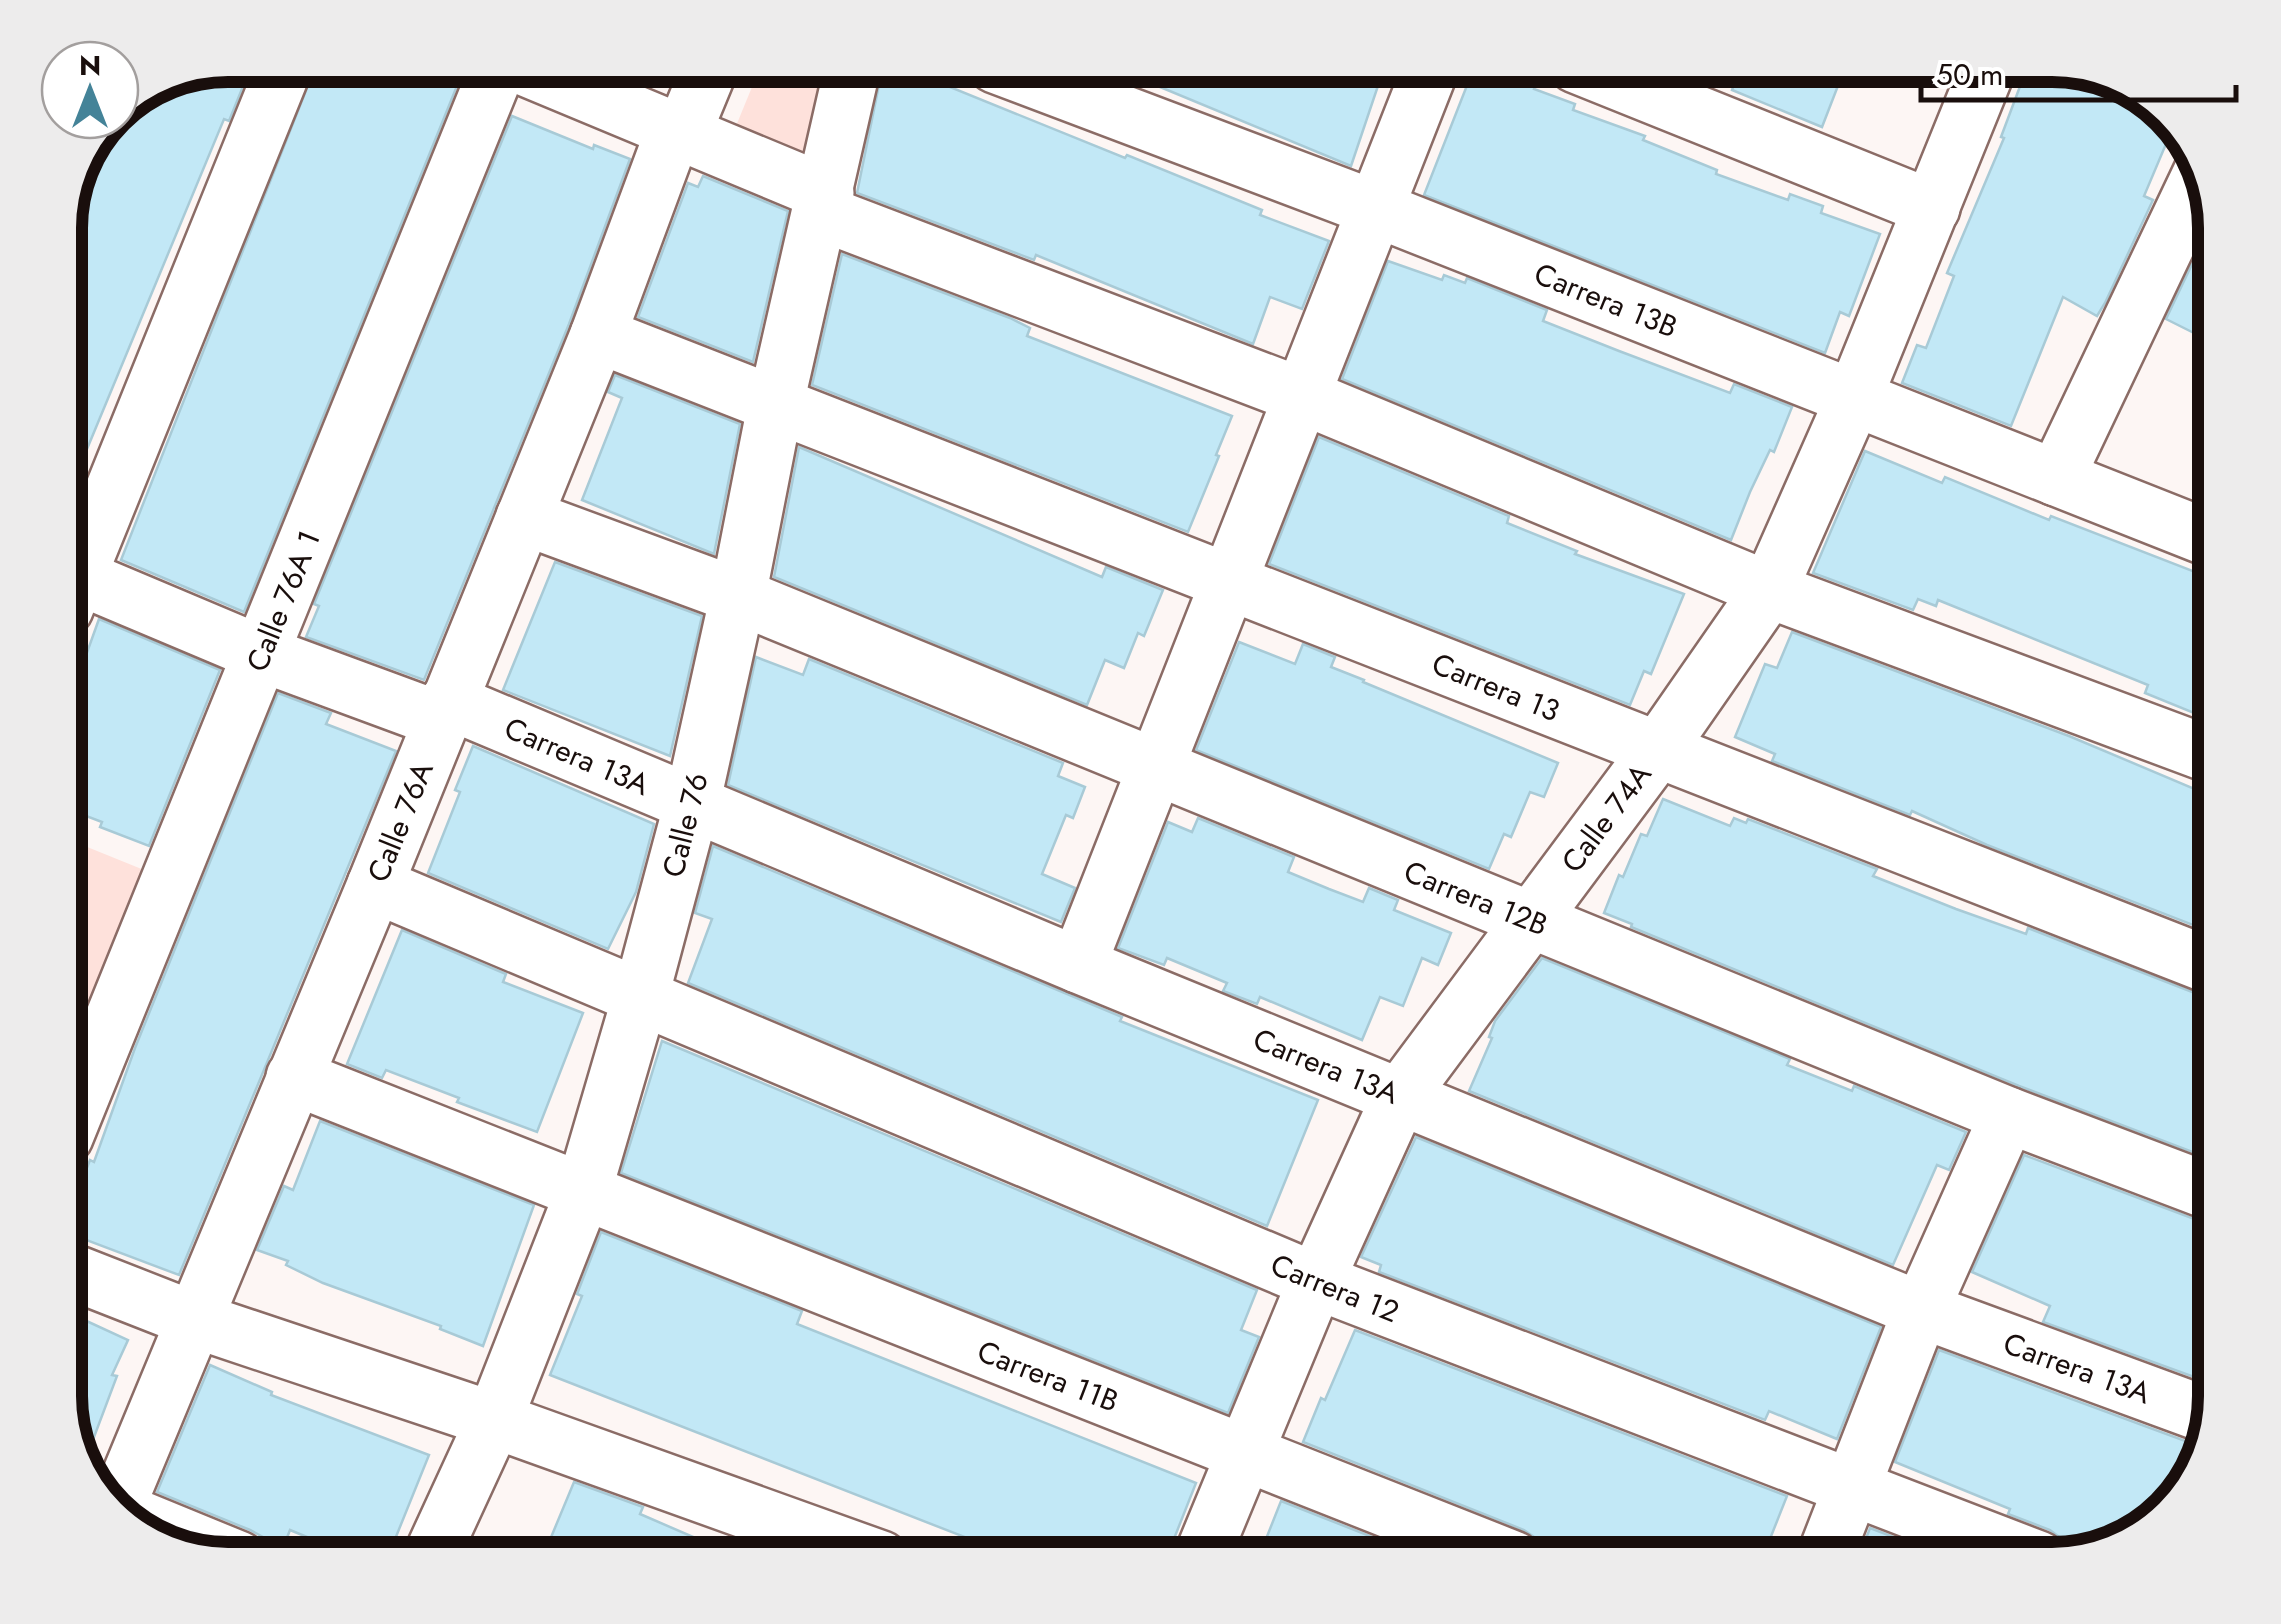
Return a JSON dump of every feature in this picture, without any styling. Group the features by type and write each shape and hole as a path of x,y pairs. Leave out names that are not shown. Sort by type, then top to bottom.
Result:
{"street":[{"path":"83,554 278,82"},
{"name":"Calle 76A 1","path":"83,1093 492,82"},
{"path":"559,82 678,132 824,203 1770,590 2198,749"},
{"name":"Calle 76A","path":"122,1495 375,885 678,132 703,82"},
{"name":"Calle 76","path":"438,1542 494,1420 584,1193 641,995 692,804 849,82"},
{"name":"Carrera 13B","path":"1040,82 1376,209 2198,534"},
{"path":"1078,965 1425,82"},
{"path":"1618,82 1932,208"},
{"name":"Calle 74A","path":"1208,1542 1316,1282 1400,1096 1656,752 1770,590 1854,398 1982,82"},
{"path":"2056,478 2193,189"},
{"name":"Carrera 13","path":"598,335 2198,961"},
{"path":"524,517 738,596"},
{"name":"Carrera 13A","path":"83,591 262,654 444,711 692,804 1921,1310 2197,1412"},
{"name":"Carrera 12B","path":"738,596 2008,1115 2198,1187"},
{"name":"Carrera 12","path":"375,885 1316,1282 1994,1542"},
{"name":"Carrera 11B","path":"294,1077 1469,1542"},
{"path":"1830,1542 1921,1310 2008,1115"},
{"path":"83,1276 194,1320 494,1420 834,1542"}],"shaded area":[{"path":"754,82 841,82 824,166 736,126"},
{"path":"83,845 144,870 83,1013"}],"building":[{"path":"309,82 459,82 244,612 121,560"},
{"path":"880,82 938,82 1125,158 1127,155 1262,210 1260,215 1329,241 1302,309 1270,297 1253,344 1036,255 1034,260 857,193"},
{"path":"1148,82 1379,82 1351,166"},
{"path":"1468,82 1533,82 1534,89 1575,104 1573,110 1645,136 1643,140 1717,170 1716,174 1788,200 1790,194 1823,206 1821,213 1880,234 1849,316 1840,312 1825,353 1424,195"},
{"path":"1735,82 1839,82 1822,127 1732,90"},
{"path":"2022,82 2053,82 2081,85 2126,102 2156,125 2168,140 2144,196 2153,200 2105,303 2097,316 2063,297 2011,426 1902,383 1917,345 1926,348 1954,276 1947,273 2004,138 2001,137"},
{"path":"244,84 229,121 224,119 83,459 83,219 94,173 113,140 140,140 140,113 173,94 200,85"},
{"path":"512,116 593,149 594,145 630,159 569,324 424,680 306,637 319,606 314,604"},
{"path":"703,176 788,211 753,362 638,317 688,183 698,187"},
{"path":"2198,251 2198,335 2166,319"},
{"path":"842,254 1010,318 1030,328 1027,336 1232,416 1188,532 812,385"},
{"path":"1388,261 1442,280 1444,275 1465,283 1467,278 1547,310 1543,321 1730,393 1734,384 1792,407 1731,540 1342,379"},
{"path":"615,375 740,424 714,554 582,500 622,398 608,392"},
{"path":"1319,437 1509,516 1507,523 1577,551 1575,554 1684,594 1651,674 1644,671 1630,705 1269,564"},
{"path":"799,447 1102,577 1106,567 1163,590 1144,636 1138,633 1124,668 1105,660 1087,705 774,577"},
{"path":"1865,451 1942,483 1945,477 2049,520 2051,516 2198,573 2198,715 2145,693 2148,685 1938,600 1936,606 1918,599 1913,610 1813,573"},
{"path":"555,562 702,616 670,756 503,690"},
{"path":"99,619 220,670 149,846 100,827 102,822 83,815 84,661"},
{"path":"1792,632 2069,736 2198,790 2198,927 1987,845 1912,811 1910,815 1772,761 1775,754 1735,737 1765,664 1777,668"},
{"path":"1239,642 1295,664 1303,644 1335,657 1331,667 1363,682 1558,763 1544,797 1530,792 1511,837 1504,834 1489,869 1196,750"},
{"path":"756,657 803,675 809,659 1063,763 1058,776 1085,787 1073,818 1066,815 1042,874 1075,888 1061,922 728,785"},
{"path":"278,693 331,713 326,724 396,751 179,1275 83,1239 83,1178 90,1160 94,1162 135,1048"},
{"path":"473,746 654,824 636,892 608,949 428,873 460,792 455,790"},
{"path":"1663,799 1730,826 1734,818 1746,823 1748,819 1877,869 1873,876 1956,909 2026,934 2028,928 2198,994 2198,1154 2019,1086 1604,913 1641,834 1647,836"},
{"path":"1198,818 1294,857 1288,872 1329,889 1363,902 1369,888 1398,900 1394,910 1451,933 1438,965 1422,958 1403,1006 1380,997 1362,1040 1260,997 1257,1004 1223,991 1227,983 1167,958 1164,965 1118,948 1168,822 1192,832"},
{"path":"713,846 1122,1017 1120,1021 1318,1100 1267,1226 688,983 712,919 695,913"},
{"path":"402,930 506,974 503,982 583,1013 537,1132 386,1070 382,1078 347,1064"},
{"path":"1542,958 1790,1059 1787,1065 1852,1091 1854,1086 1966,1132 1949,1170 1937,1165 1893,1265 1469,1091 1492,1038 1489,1037 1495,1021"},
{"path":"662,1041 1257,1290 1241,1330 1259,1337 1228,1413 621,1173"},
{"path":"320,1121 534,1205 483,1346 440,1329 441,1326 323,1283 286,1265 288,1261 257,1250 284,1186 293,1190"},
{"path":"1416,1137 1881,1327 1837,1439 1769,1411 1765,1420 1379,1272 1381,1265 1361,1257"},
{"path":"2024,1155 2198,1220 2198,1378 2043,1322 2050,1306 1972,1272"},
{"path":"601,1232 802,1311 797,1324 1196,1483 1173,1542 977,1542 550,1375 582,1296 577,1294"},
{"path":"83,1319 128,1340 112,1375 117,1376 91,1444 83,1405"},
{"path":"1355,1330 1787,1496 1769,1542 1538,1542 1524,1530 1303,1442 1321,1398 1325,1400"},
{"path":"1939,1350 2191,1443 2168,1484 2134,1517 2090,1537 2063,1541 2050,1530 2008,1514 2010,1509 1895,1462"},
{"path":"210,1365 272,1392 271,1395 429,1455 394,1542 319,1542 290,1530 285,1542 272,1542 157,1492"},
{"path":"574,1482 643,1507 640,1514 705,1542 549,1542"},
{"path":"1281,1501 1385,1542 1271,1542 1266,1539"},
{"path":"1870,1528 1907,1542 1865,1542"}]}
